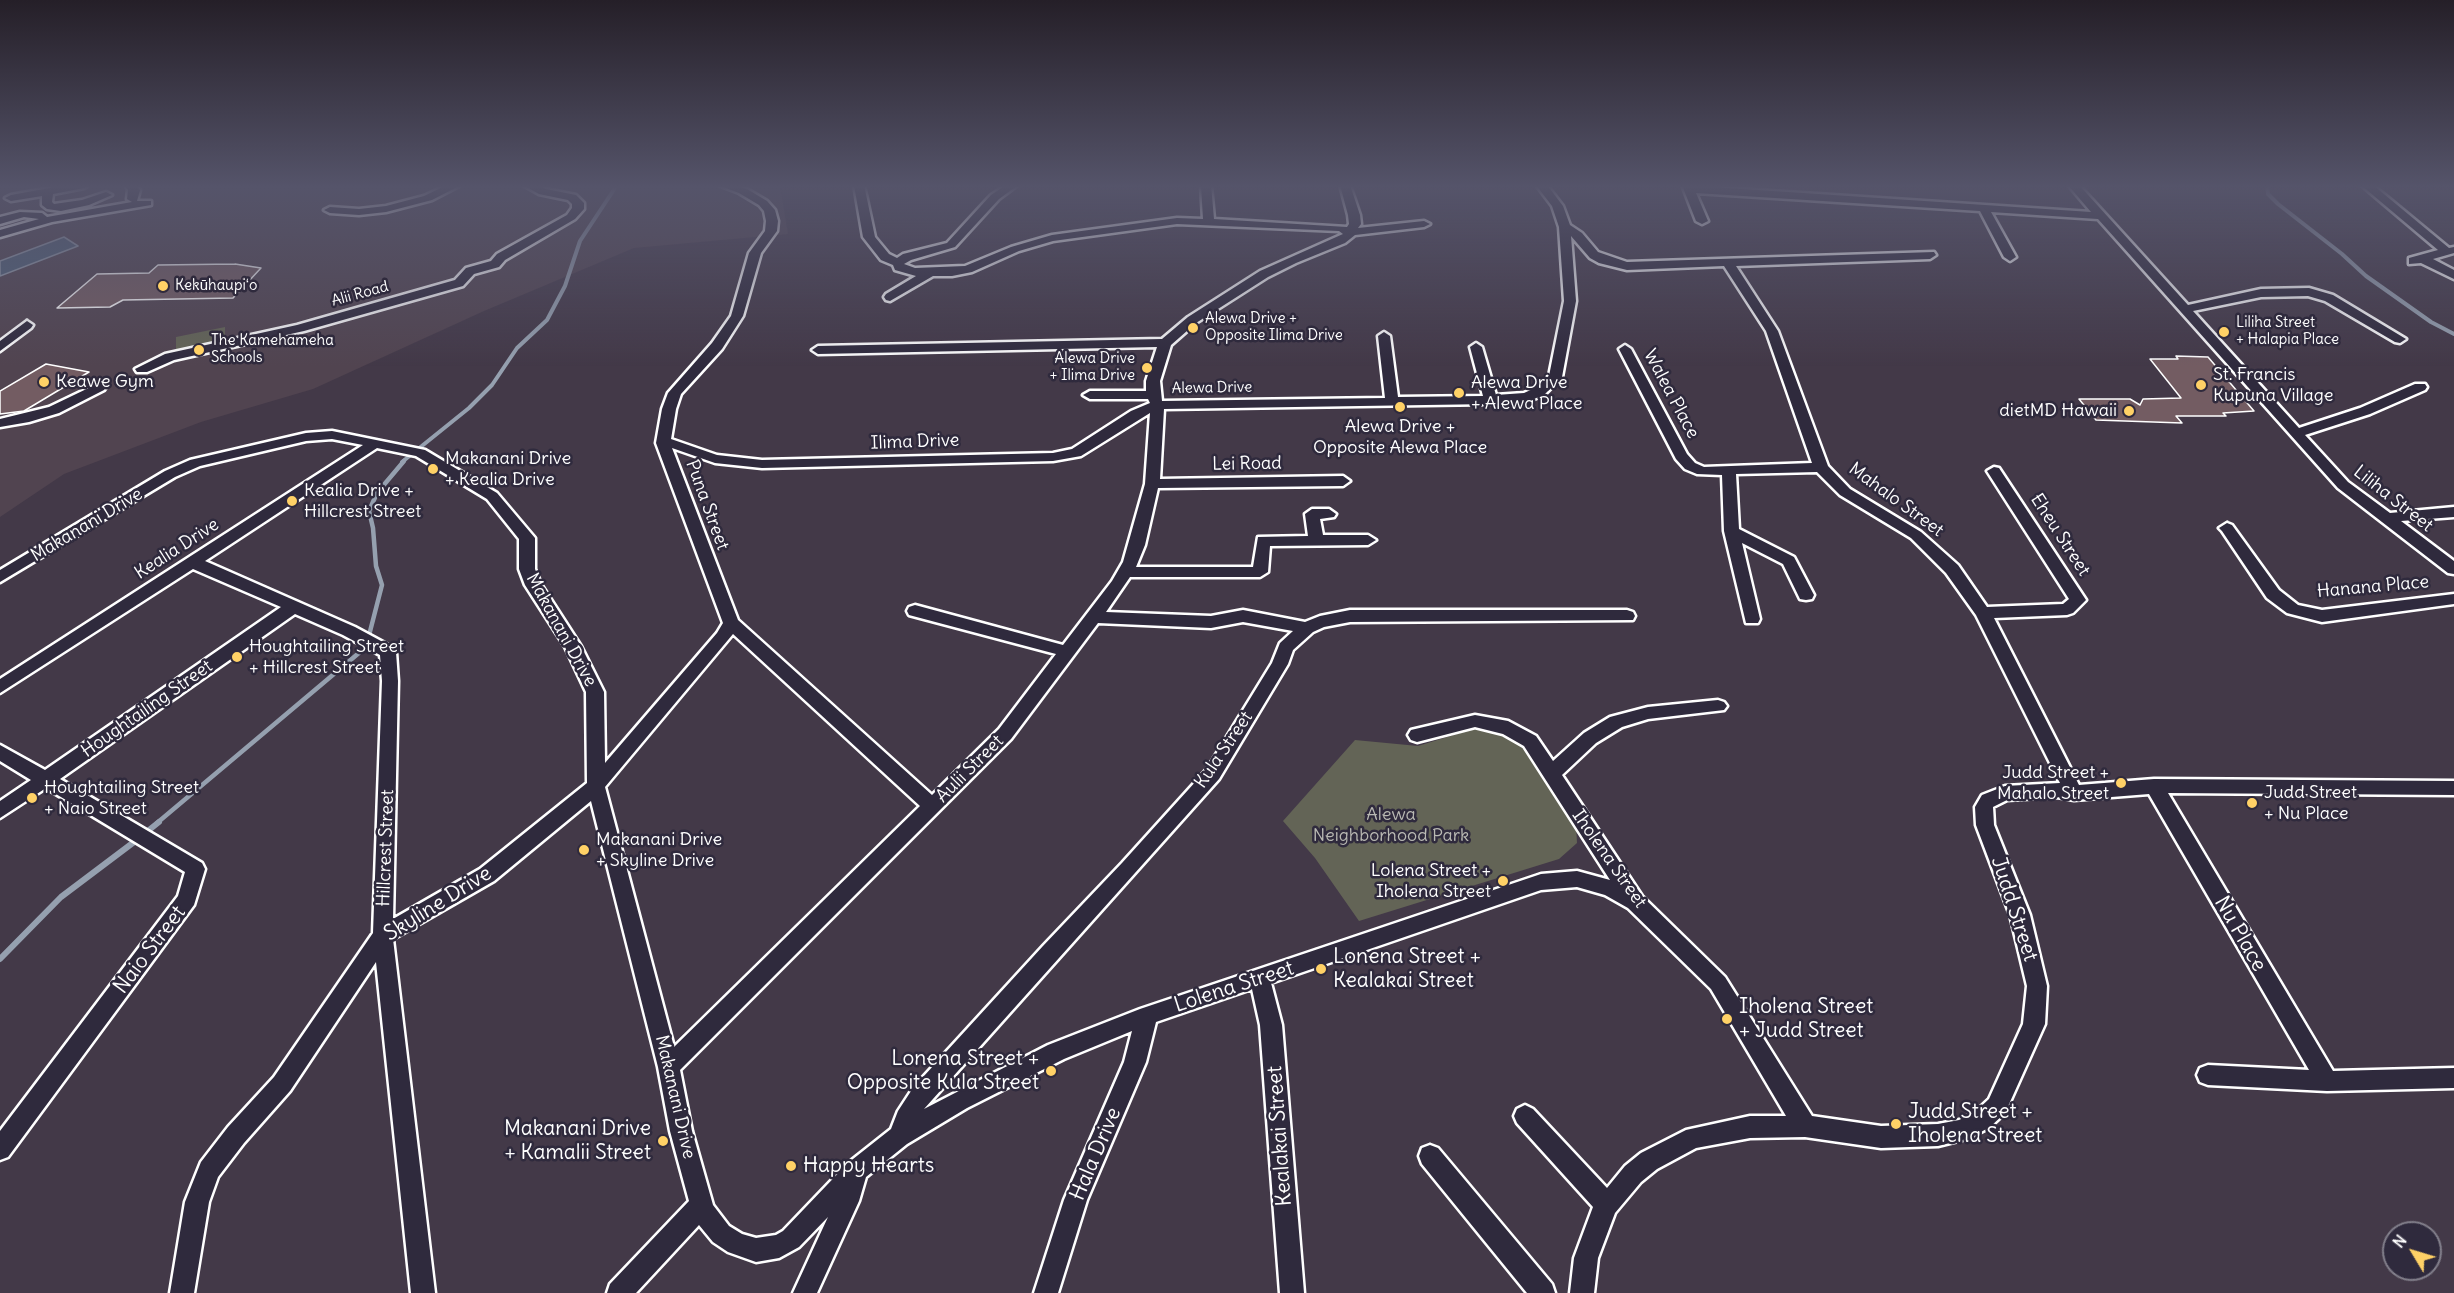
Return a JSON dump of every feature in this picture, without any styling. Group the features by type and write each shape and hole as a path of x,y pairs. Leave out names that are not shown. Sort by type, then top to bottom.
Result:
{"street":[{"name":"Alii Road","path":"142,369 170,357 300,328 459,282 470,271 495,264 501,257 521,245"},
{"path":"663,443 669,409 675,393 717,346 737,316 755,253 761,245"},
{"path":"876,245 885,257 898,263 899,267 904,270 930,272 968,269 1027,245"},
{"path":"898,263 907,257 950,245"},
{"name":"Alewa Drive","path":"1330,245 1264,274 1192,320 1165,344 1156,366 1155,400 1392,401 1491,400 1527,397 1540,392 1555,377 1569,301 1566,245"},
{"path":"1586,245 1594,255 1615,264 1642,266 1930,255"},
{"path":"2004,245 2010,257"},
{"name":"Liliha Street","path":"2129,245 2343,484 2454,569"},
{"path":"2450,251 2418,260 2454,275"},
{"name":"Mahalo Street","path":"1728,263 1772,331 1821,467 1845,492 1916,535 1952,569 1983,613 2074,793"},
{"path":"890,297 930,272"},
{"path":"2186,309 2261,293 2309,292 2329,298 2400,339"},
{"path":"0,347 27,326"},
{"path":"1384,336 1392,401"},
{"path":"818,350 1165,344"},
{"path":"1476,347 1491,400"},
{"name":"Walea Place","path":"1625,349 1681,456 1690,466 1702,471 1821,467"},
{"path":"0,423 29,418 54,410 99,387"},
{"path":"2296,433 2365,411 2420,387"},
{"path":"1090,395 1155,400"},
{"name":"Ilima Drive","path":"663,443 715,459 762,464 1053,458 1076,453 1155,400"},
{"name":"Aulii Street","path":"669,1067 1005,734 1069,652 1125,572 1137,545 1152,484 1155,400"},
{"name":"Makanani Drive","path":"0,577 170,474 195,463 306,437 332,435 412,451 492,496 527,538 527,569 533,585 573,646 595,692 596,786 669,1067 681,1131 702,1205 714,1226 728,1240 745,1247 767,1249 780,1245 800,1231 856,1171"},
{"name":"Kealia Drive","path":"0,687 376,443"},
{"name":"Puna Street","path":"663,443 730,623 933,807"},
{"path":"1729,471 1732,531 1752,619"},
{"name":"Eheu Street","path":"1983,613 2067,609 2078,600 1994,471"},
{"name":"Lei Road","path":"1152,484 1343,481"},
{"path":"2386,518 2454,512"},
{"path":"1316,542 1312,514 1329,514"},
{"name":"Hanana Place","path":"2227,528 2273,594 2294,609 2322,616 2454,599"},
{"path":"1732,531 1789,561 1806,595"},
{"path":"1125,572 1260,572 1263,541 1368,540"},
{"name":"Hillcrest Street","path":"192,562 349,631 388,652 390,681 383,935 423,1293"},
{"name":"Houghtailing Street","path":"0,811 293,606"},
{"path":"915,611 1069,652"},
{"path":"1094,617 1211,622 1243,616 1307,628"},
{"name":"Kula Street","path":"899,1136 906,1118 921,1095 1050,952 1130,869 1213,774 1280,664 1286,646 1307,628 1320,622 1350,616 1627,616"},
{"name":"Skyline Drive","path":"182,1293 197,1202 209,1170 236,1135 282,1084 383,935 487,875 596,786 723,637 730,623"},
{"path":"1552,773 1590,738 1616,722 1648,713 1718,706"},
{"name":"Iholena Street","path":"1418,735 1475,721 1508,728 1530,741 1635,902 1718,983 1805,1125"},
{"name":"Naio Street","path":"0,752 195,868 187,899 0,1149"},
{"name":"Judd Street","path":"1582,1293 1586,1258 1599,1220 1607,1205 1633,1174 1649,1161 1694,1138 1750,1126 1805,1125 1881,1137 1938,1135 1962,1130 1982,1120 1997,1106 2034,1024 2037,986 2020,915 1985,825 1984,807 1988,800 2005,793 2057,790 2074,793 2154,786 2454,788"},
{"name":"Nu Place","path":"2154,786 2327,1082"},
{"name":"Lolena Street","path":"856,1171 899,1136 959,1101 1056,1052 1147,1016 1260,980 1541,882 1577,879 1610,888 1635,902"},
{"name":"Kealakai Street","path":"1260,980 1271,1024 1292,1293"},
{"name":"Hala Drive","path":"1046,1293 1076,1200 1135,1062 1147,1016"},
{"path":"2208,1075 2327,1082 2454,1078"},
{"path":"1525,1116 1607,1205"},
{"path":"1430,1156 1544,1293"},
{"path":"805,1293 851,1193 856,1171"},
{"path":"619,1293 702,1205"}],"shaded area":[{"name":"The Kamehameha Schools","path":"0,245 663,245 634,248 484,311 313,389 201,422 64,474 0,517"}],"green space":[{"path":"225,327 225,339 176,350 176,337"},
{"name":"Alewa Neighborhood Park","path":"1486,725 1520,736 1576,824 1577,843 1559,859 1359,921 1315,858 1283,821 1355,740 1418,746"}],"water":[{"path":"42,245 78,246 0,276 0,261"}],"building":[{"name":"Kekūhaupiʻo","path":"235,264 261,268 233,298 123,300 110,307 57,308 97,274 149,273 158,265"},
{"name":"St. Francis Kupuna Village","path":"2176,356 2208,357 2254,411 2223,413 2226,416 2176,416 2182,423 2096,420 2079,399 2130,399 2140,405 2143,399 2181,398 2150,359 2178,359"},
{"name":"Keawe Gym","path":"46,364 89,372 24,411 0,414 0,391"}],"waterway":[{"path":"402,462 469,408 492,385 517,348 547,320 565,286 579,245"},
{"path":"2331,245 2366,276 2431,322 2454,334"},
{"path":"157,823 366,647 382,585 376,566 373,528 369,511 377,493 404,461"},
{"path":"144,834 159,822"},
{"path":"0,959 61,897 138,839"}],"place":[{"name":"Kekūhaupiʻo","path":"163,286"},
{"name":"Alewa Drive + Opposite Ilima Drive","path":"1193,328"},
{"name":"Liliha Street + Halapia Place","path":"2224,332"},
{"name":"The Kamehameha Schools","path":"199,350"},
{"name":"Alewa Drive + Ilima Drive","path":"1147,368"},
{"name":"Keawe Gym","path":"44,382"},
{"name":"St. Francis Kupuna Village","path":"2201,385"},
{"name":"Alewa Drive + Alewa Place","path":"1459,393"},
{"name":"Alewa Drive + Opposite Alewa Place","path":"1400,407"},
{"name":"dietMD Hawaii","path":"2129,411"},
{"name":"Makanani Drive + Kealia Drive","path":"433,469"},
{"name":"Kealia Drive + Hillcrest Street","path":"292,501"},
{"name":"Houghtailing Street + Hillcrest Street","path":"237,657"},
{"name":"Judd Street + Mahalo Street","path":"2121,783"},
{"name":"Houghtailing Street + Naio Street","path":"32,798"},
{"name":"Judd Street + Nu Place","path":"2252,803"},
{"name":"Makanani Drive + Skyline Drive","path":"584,850"},
{"name":"Lolena Street + Iholena Street","path":"1503,881"},
{"name":"Lonena Street + Kealakai Street","path":"1321,969"},
{"name":"Iholena Street + Judd Street","path":"1727,1019"},
{"name":"Lonena Street + Opposite Kula Street","path":"1051,1071"},
{"name":"Judd Street + Iholena Street","path":"1896,1124"},
{"name":"Makanani Drive + Kamalii Street","path":"663,1141"},
{"name":"Happy Hearts","path":"791,1166"}]}
